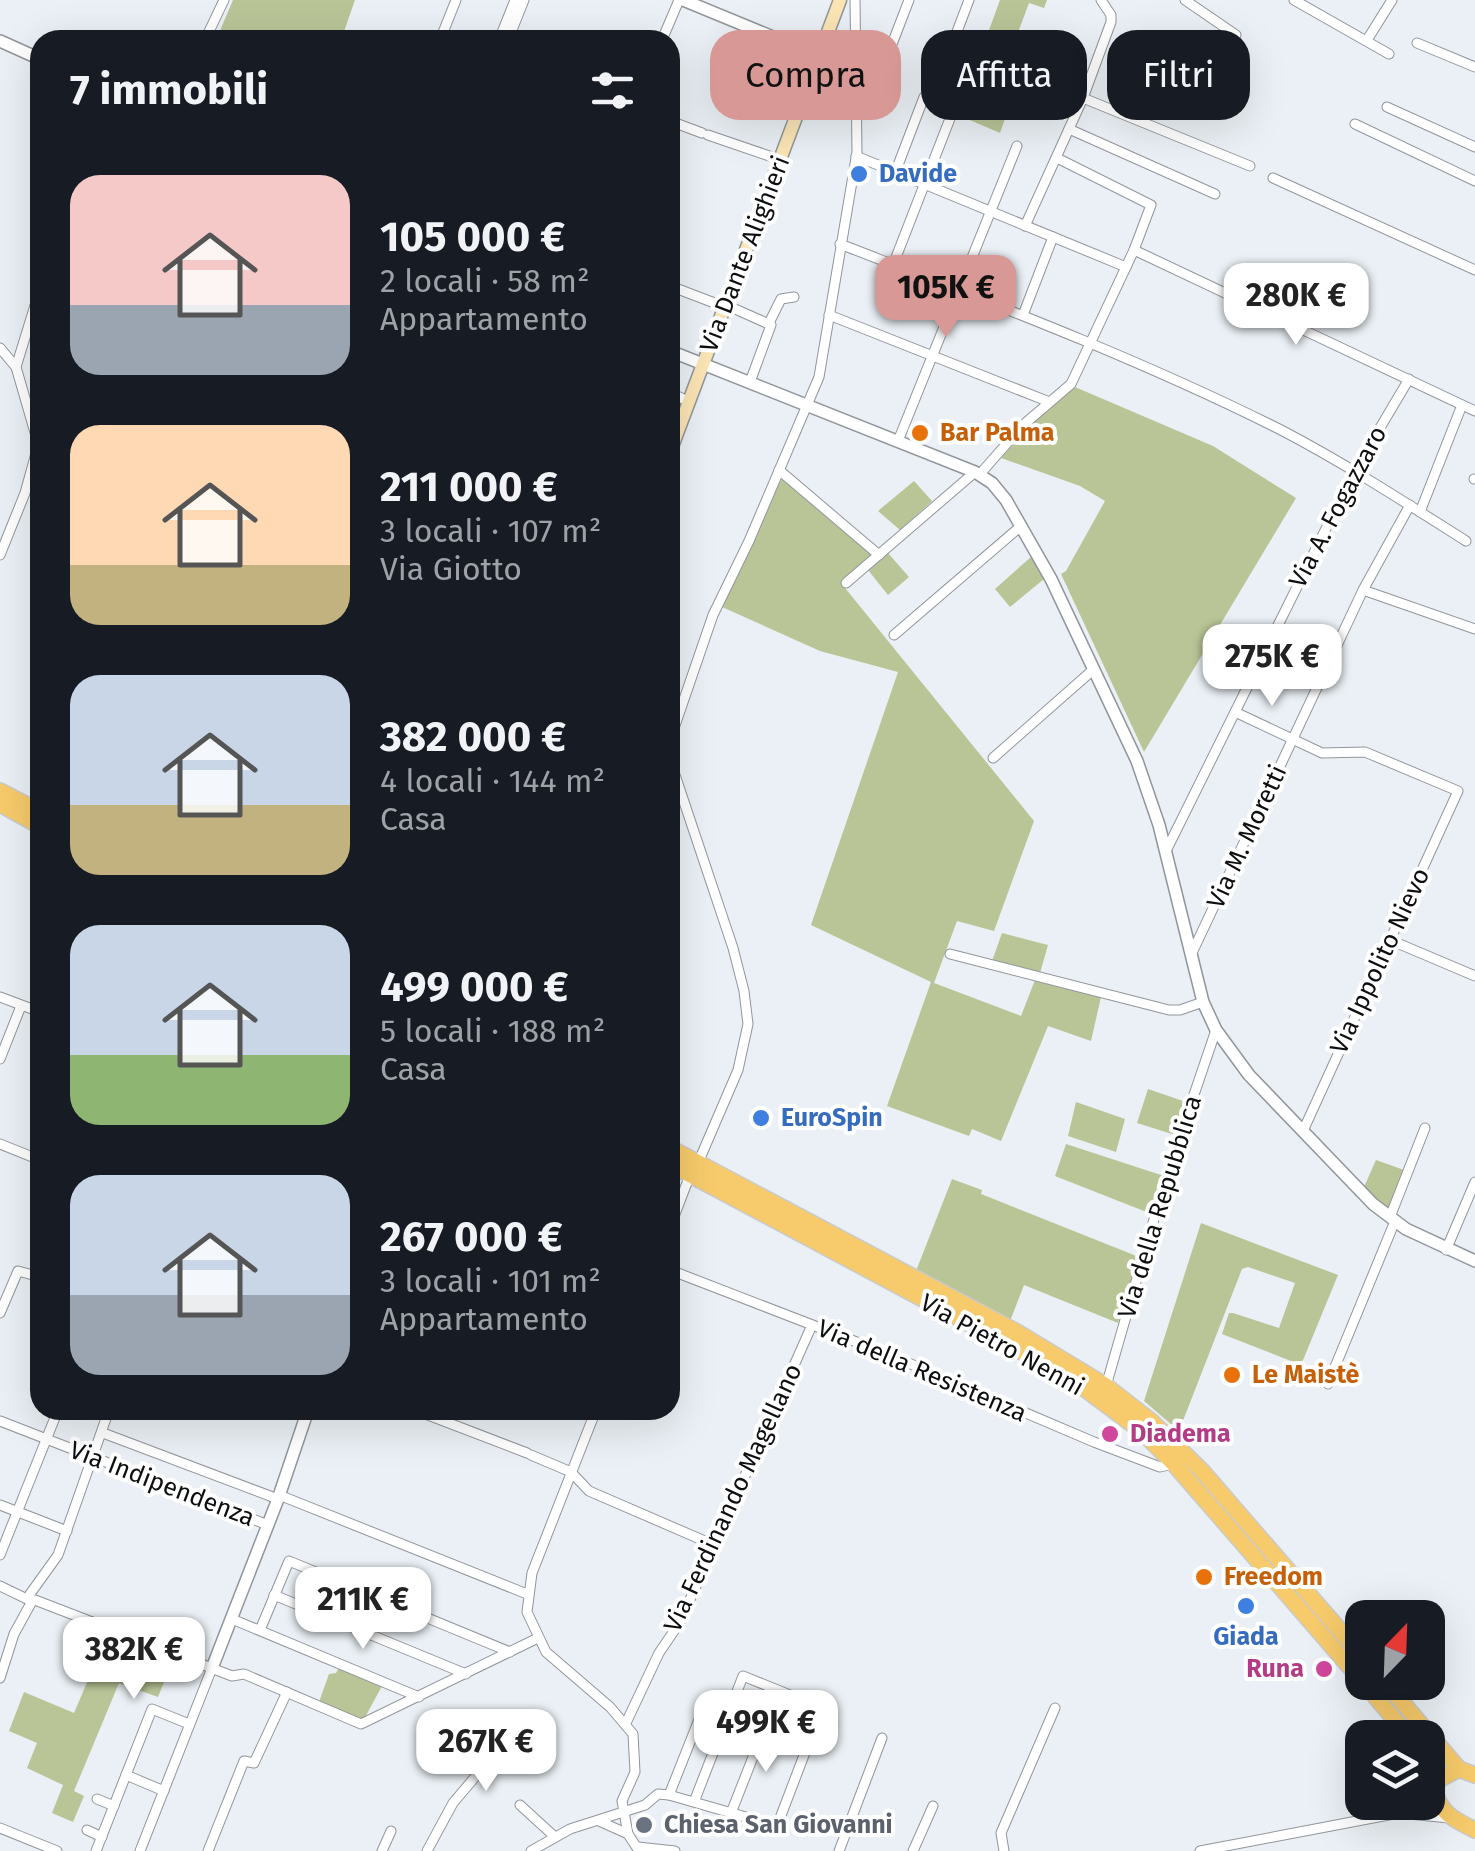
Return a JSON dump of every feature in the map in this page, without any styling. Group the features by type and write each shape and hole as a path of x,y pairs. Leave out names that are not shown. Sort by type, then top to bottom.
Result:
{"main road":[{"name":"Via Dante Alighieri","path":"829,30 840,0"},
{"name":"Via Dante Alighieri","path":"680,426 796,120"},
{"path":"0,791 30,807"},
{"path":"0,804 30,820"},
{"name":"Via Pietro Nenni","path":"680,1157 694,1169 1069,1378 1140,1430 1345,1661"},
{"name":"Via Pietro Nenni","path":"680,1166 694,1169 1014,1332 1106,1386 1151,1421 1202,1471 1345,1636"},
{"name":"Via Pietro Nenni","path":"1378,1700 1395,1720"},
{"path":"1400,1700 1458,1769 1475,1775"},
{"path":"1445,1778 1458,1769"},
{"path":"1445,1810 1475,1830"}],"street":[{"path":"210,30 224,0"},
{"path":"444,30 456,0"},
{"path":"503,30 515,0"},
{"path":"512,30 524,0"},
{"path":"667,30 681,0 755,30"},
{"path":"680,710 712,615 818,377 856,156 855,0"},
{"path":"897,30 909,0"},
{"path":"957,30 968,0"},
{"path":"1087,87 1111,22 1101,0"},
{"path":"1184,0 1229,30"},
{"path":"1294,0 1389,54"},
{"path":"1367,40 1392,0"},
{"path":"0,42 30,55"},
{"path":"1417,42 1475,68"},
{"path":"1087,100 1250,166"},
{"path":"894,172 921,104"},
{"path":"1387,107 1475,146"},
{"path":"893,265 949,120"},
{"path":"1025,226 1073,120"},
{"path":"1355,124 1475,181"},
{"path":"680,125 782,160"},
{"path":"1069,129 1215,194"},
{"path":"898,441 1018,146"},
{"path":"856,156 1126,267"},
{"path":"846,583 978,473 1071,384 1152,205 1057,158"},
{"path":"1273,178 1475,270"},
{"path":"1023,315 1053,237"},
{"path":"840,244 1023,315 1282,431 1354,470 1466,541"},
{"path":"1134,250 1475,410"},
{"path":"680,290 769,323"},
{"path":"750,382 781,299 794,297"},
{"path":"830,315 1048,402"},
{"path":"16,367 30,322"},
{"path":"0,348 16,367 30,412"},
{"path":"680,355 978,473 999,491 1051,579 1137,761 1166,851 1203,1002 1216,1030 1249,1075 1373,1204 1446,1250 1475,1261"},
{"name":"Via A. Fogazzaro","path":"1166,851 1354,470 1408,380"},
{"path":"680,397 689,402"},
{"path":"1420,512 1462,404"},
{"path":"779,470 878,555"},
{"path":"0,555 30,474"},
{"name":"Via M. Moretti","path":"1191,955 1363,590 1410,505"},
{"path":"894,634 1021,526"},
{"path":"1363,590 1475,629"},
{"path":"993,758 1094,669"},
{"path":"1235,712 1292,740"},
{"name":"Via Ippolito Nievo","path":"1292,740 1322,753 1365,752 1458,791 1302,1132"},
{"path":"680,790 733,948 748,1024 738,1070 680,1203"},
{"path":"1390,940 1475,976"},
{"path":"950,954 1169,1010 1203,1002"},
{"path":"0,997 30,1009"},
{"path":"0,1059 21,1006"},
{"name":"Via della Repubblica","path":"1106,1386 1168,1174 1216,1030"},
{"path":"1328,1384 1425,1128"},
{"path":"0,1144 30,1156"},
{"path":"1446,1250 1475,1182"},
{"path":"0,1314 18,1270 30,1274"},
{"name":"Via della Resistenza","path":"680,1274 1094,1442 1160,1467 1174,1464"},
{"name":"Via Ferdinando Magellano","path":"626,1723 659,1653 680,1622 812,1325"},
{"path":"0,1554 54,1420"},
{"path":"0,1678 30,1596 56,1560 106,1420"},
{"path":"140,1851 268,1525 305,1420"},
{"path":"440,1420 572,1472 589,1491 707,1542"},
{"path":"592,1420 536,1563 527,1594 528,1618 560,1666 626,1723 632,1734 636,1767 623,1810 628,1834 638,1849 674,1851"},
{"name":"Via Indipendenza","path":"0,1421 268,1525"},
{"path":"103,1433 527,1594"},
{"path":"0,1506 67,1531"},
{"path":"260,1630 289,1561 510,1652"},
{"path":"0,1586 234,1676 244,1674 364,1724 538,1638"},
{"path":"274,1595 466,1674"},
{"path":"232,1619 418,1697"},
{"path":"531,1851 578,1826 645,1805 658,1794 777,1826 822,1708 743,1676 694,1802"},
{"path":"208,1851 216,1815 244,1761 254,1763 287,1692"},
{"path":"1004,1851 1001,1834 1055,1708"},
{"path":"96,1851 152,1709 189,1724"},
{"path":"669,1796 702,1712"},
{"path":"730,1813 766,1724"},
{"path":"427,1851 474,1777 530,1725"},
{"path":"839,1851 882,1738"},
{"path":"126,1775 164,1790"},
{"path":"97,1798 114,1806"},
{"path":"520,1806 555,1837"},
{"path":"912,1851 934,1806"},
{"path":"1445,1817 1452,1818"},
{"path":"1200,1851 1358,1820"},
{"path":"597,1821 628,1834"},
{"path":"0,1828 58,1851"},
{"path":"87,1830 102,1836"},
{"path":"382,1851 391,1830"}],"green space":[{"path":"233,0 355,0 344,30 220,30"},
{"path":"1000,0 1047,0 1044,8 1029,3 1019,30 989,30"},
{"path":"970,120 1005,120 1000,133"},
{"path":"1075,387 1213,446 1296,498 1144,752 1061,574 1105,501 1080,486 1001,458 1050,405"},
{"path":"782,478 873,554 841,583 1034,821 994,931 957,921 934,983 1021,1016 1035,980 1101,997 1091,1041 1048,1026 1001,1141 972,1129 969,1136 887,1106 931,982 811,925 898,672 820,651 722,607"},
{"path":"914,481 932,501 900,530 878,511"},
{"path":"888,553 909,577 888,595 868,570"},
{"path":"1031,557 1044,579 1010,607 995,589"},
{"path":"1002,933 1048,945 1040,973 992,961"},
{"path":"1148,1089 1186,1102 1175,1135 1137,1123"},
{"path":"1076,1102 1125,1119 1116,1152 1068,1136"},
{"path":"1066,1144 1161,1175 1149,1213 1055,1176"},
{"path":"1376,1160 1404,1170 1388,1209 1364,1187"},
{"path":"952,1179 1139,1257 1118,1323 1024,1285 1010,1321 916,1271"},
{"path":"1201,1223 1338,1275 1301,1365 1222,1334 1229,1313 1279,1328 1295,1283 1248,1267 1242,1269 1179,1431 1144,1401"},
{"path":"138,1654 164,1664 161,1674 166,1677 158,1697 119,1683 74,1791 84,1796 73,1822 52,1813 63,1785 27,1768 37,1743 9,1731 24,1692 74,1713 91,1673 107,1678 115,1659 131,1666"},
{"path":"339,1668 382,1686 363,1721 319,1702 329,1674"}],"place":[{"name":"Davide","path":"859,174"},
{"name":"Bar Palma","path":"920,433"},
{"name":"EuroSpin","path":"761,1118"},
{"name":"Le Maistè","path":"1232,1375"},
{"name":"Diadema","path":"1110,1434"},
{"name":"Freedom","path":"1204,1577"},
{"name":"Giada","path":"1246,1606"},
{"name":"Runa","path":"1324,1669"},
{"name":"Chiesa San Giovanni","path":"644,1825"}]}
